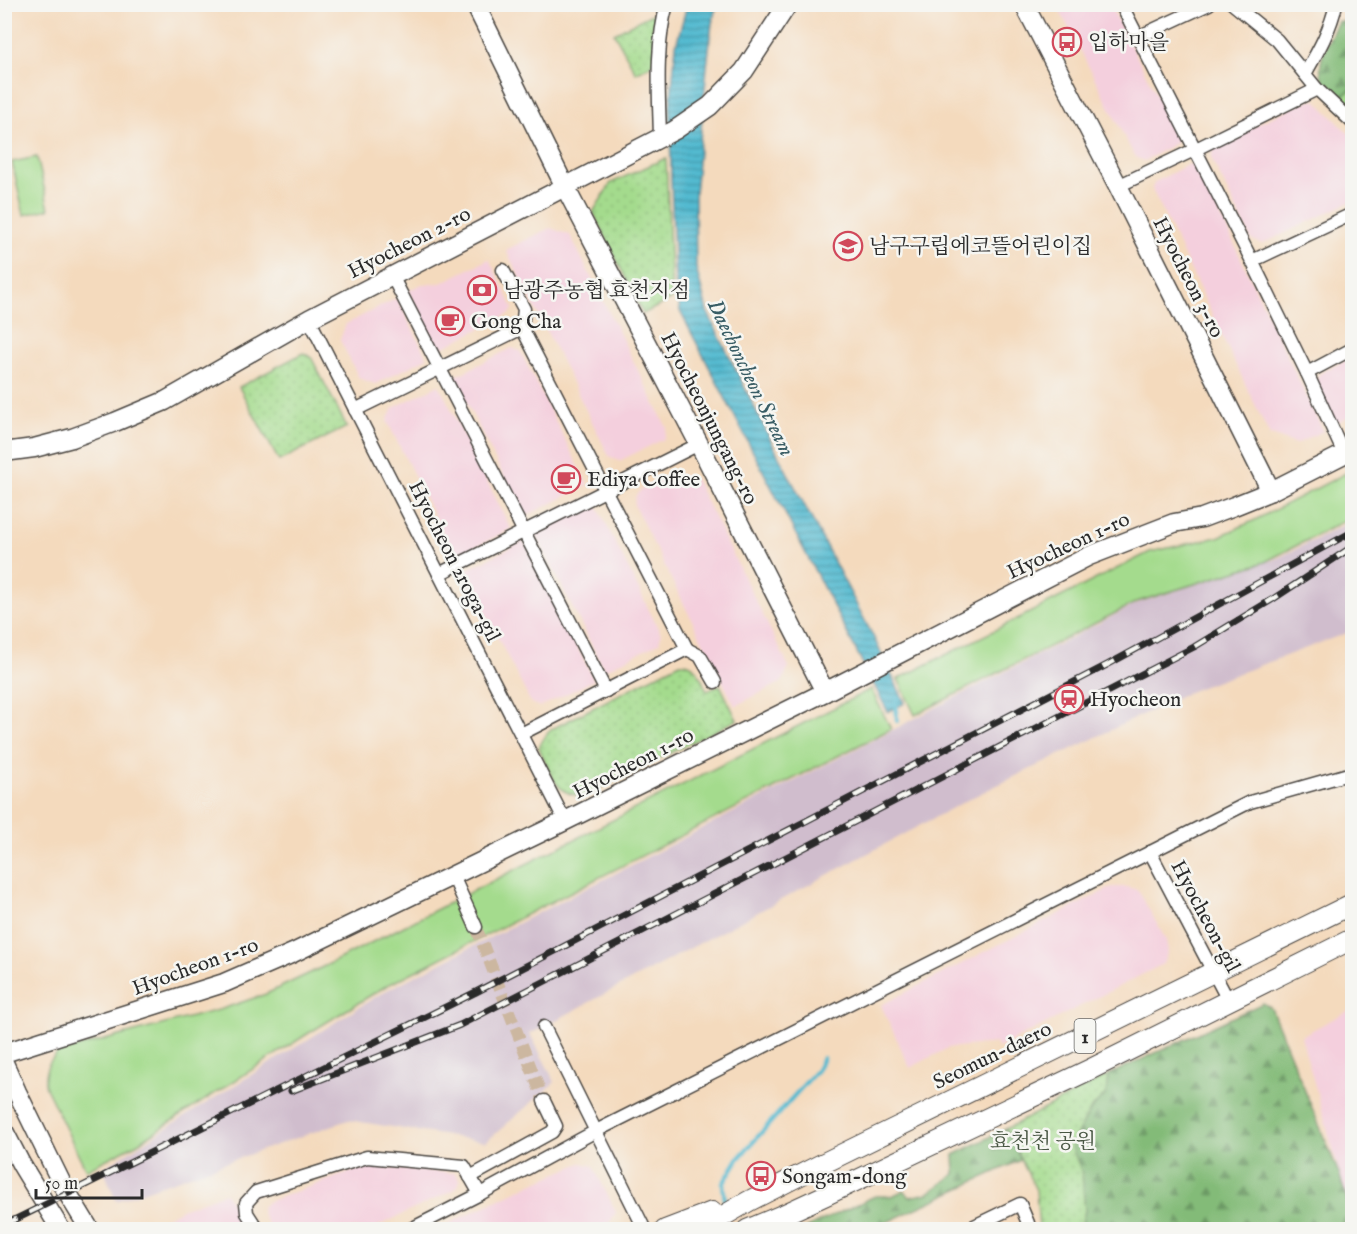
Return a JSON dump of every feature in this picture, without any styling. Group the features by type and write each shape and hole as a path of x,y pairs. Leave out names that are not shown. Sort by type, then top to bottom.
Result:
{"main road":[{"name":"Seomun-daero","path":"703,1223 1353,904"},
{"name":"1","path":"754,1228 1091,1069 1353,939"},
{"path":"665,1230 703,1223"}],"street":[{"name":"Hyocheonjungang-ro","path":"475,4 565,187 825,692"},
{"path":"660,137 659,67 663,16 667,4"},
{"name":"Hyocheon 2-ro","path":"4,452 34,448 72,438 165,401 309,319 675,130 693,119 728,89 755,55 788,4"},
{"name":"Hyocheon 3-ro","path":"1024,4 1271,490"},
{"path":"1121,4 1348,452 1271,490"},
{"path":"1138,37 1209,4"},
{"path":"1233,4 1277,40 1317,89 1353,122"},
{"path":"1305,74 1334,15 1336,4"},
{"path":"1118,186 1317,89"},
{"path":"1252,261 1353,214"},
{"path":"503,270 524,309 522,328 605,490 687,649 700,656 715,682"},
{"path":"392,276 606,691"},
{"name":"Hyocheon 2roga-gil","path":"309,319 566,821"},
{"path":"356,410 522,328"},
{"path":"1307,373 1353,349"},
{"path":"439,574 699,444"},
{"name":"Hyocheon 1-ro","path":"4,1053 224,983 293,953 825,692 1089,556 1174,523 1202,518 1271,490"},
{"path":"521,734 687,649"},
{"name":"Hyocheon-gil","path":"1228,1000 1150,852 1250,802 1353,773"},
{"path":"409,1230 596,1131 1150,852"},
{"path":"453,876 476,927"},
{"path":"544,1027 645,1230"},
{"path":"4,1064 62,1184 90,1230"},
{"path":"470,1177 552,1132 556,1126 544,1101"},
{"path":"4,1131 61,1230"},
{"path":"258,1230 247,1213 246,1203 256,1192 368,1157 464,1166 480,1194"},
{"path":"966,1230 1020,1204 1028,1223 1027,1230"}],"shaded area":[{"path":"1057,5 1110,5 1178,136 1176,143 1144,161 1135,157"},
{"path":"1308,100 1316,100 1352,137 1352,201 1262,244 1251,239 1211,158 1214,145"},
{"path":"1189,164 1198,168 1323,431 1296,444 1270,436 1152,189 1155,182"},
{"path":"550,228 570,235 667,428 664,439 619,461 609,456 506,250"},
{"path":"489,259 513,308 511,313 438,350 408,291 422,284 441,283"},
{"path":"397,298 427,358 375,384 359,378 340,340 346,324"},
{"path":"512,348 520,351 588,485 524,517 454,377"},
{"path":"1352,357 1352,415 1332,425 1314,386 1319,374"},
{"path":"439,385 511,529 455,557 387,421 393,408"},
{"path":"673,473 695,479 789,667 782,682 735,706 634,505 636,495 642,489"},
{"path":"595,502 661,634 659,643 604,670 535,532"},
{"path":"1352,521 1352,631 1191,691 975,796 530,1034 555,1082 486,1142 348,1120 116,1201 103,1168 385,991 1138,603 1274,560"},
{"path":"524,541 594,680 540,707 531,703 464,571"},
{"path":"1112,887 1138,890 1166,940 1168,951 1163,964 998,1048 996,1043 948,1048 910,1068 881,1005"},
{"path":"1352,1009 1351,1229 1349,1207 1301,1036"},
{"path":"581,1163 593,1166 616,1212 606,1229 437,1229 529,1185"},
{"path":"367,1166 455,1173 460,1180 454,1190 372,1229 271,1229 263,1217 262,1207 267,1202"},
{"path":"225,1193 248,1229 150,1230 148,1227 184,1208"}],"green space":[{"path":"658,11 655,63 636,73 614,33"},
{"path":"1338,21 1352,22 1352,89 1339,98 1328,87 1321,73 1324,50"},
{"path":"1352,89 1352,112 1339,98"},
{"path":"37,157 49,209 24,215 12,162"},
{"path":"666,158 672,299 643,314 593,212 611,183"},
{"path":"303,353 311,357 347,427 279,461 239,387"},
{"path":"1352,470 1352,517 1265,562 1137,602 915,715 898,679 1150,552 1218,537"},
{"path":"680,663 686,663 694,668 707,691 720,685 737,720 586,795 567,793 560,788 539,748 547,733"},
{"path":"871,689 891,729 386,986 138,1143 86,1170 46,1088 47,1068 59,1052 222,1009 266,994"},
{"path":"1263,1003 1271,1008 1340,1176 1349,1207 1351,1229 1080,1229 1085,1211 1071,1145 1091,1109 1106,1094 1108,1075"},
{"name":"효천천 공원","path":"1108,1075 1106,1094 1091,1109 1071,1145 1082,1173 1085,1211 1080,1229 1039,1229 1036,1190 1006,1129"},
{"path":"1006,1129 1021,1160 872,1229 804,1229 875,1196 892,1196 904,1190 910,1197 928,1193 955,1174 954,1155"}],"water":[{"path":"687,5 717,5 712,23 695,194 696,268 707,311 905,703 888,712 680,311 675,278 670,108 676,45"}],"waterway":[{"path":"896,702 897,721"},
{"path":"726,1209 723,1184 738,1159 817,1070 823,1058"}],"tunnel":[{"path":"476,927 544,1101"}],"railway":[{"path":"4,1225 476,992 1107,665 1352,532"},
{"path":"291,1091 460,1025 1194,647 1352,547"}],"place":[{"name":"입하마을","path":"1067,42"},
{"name":"남구구립에코뜰어린이집","path":"848,246"},
{"name":"남광주농협 효천지점","path":"482,290"},
{"name":"Gong Cha","path":"450,321"},
{"name":"Ediya Coffee","path":"566,479"},
{"name":"Hyocheon","path":"1069,699"},
{"name":"Songam-dong","path":"761,1176"}],"water label":[{"name":"Daechoncheon Stream","path":"752,377"}]}
